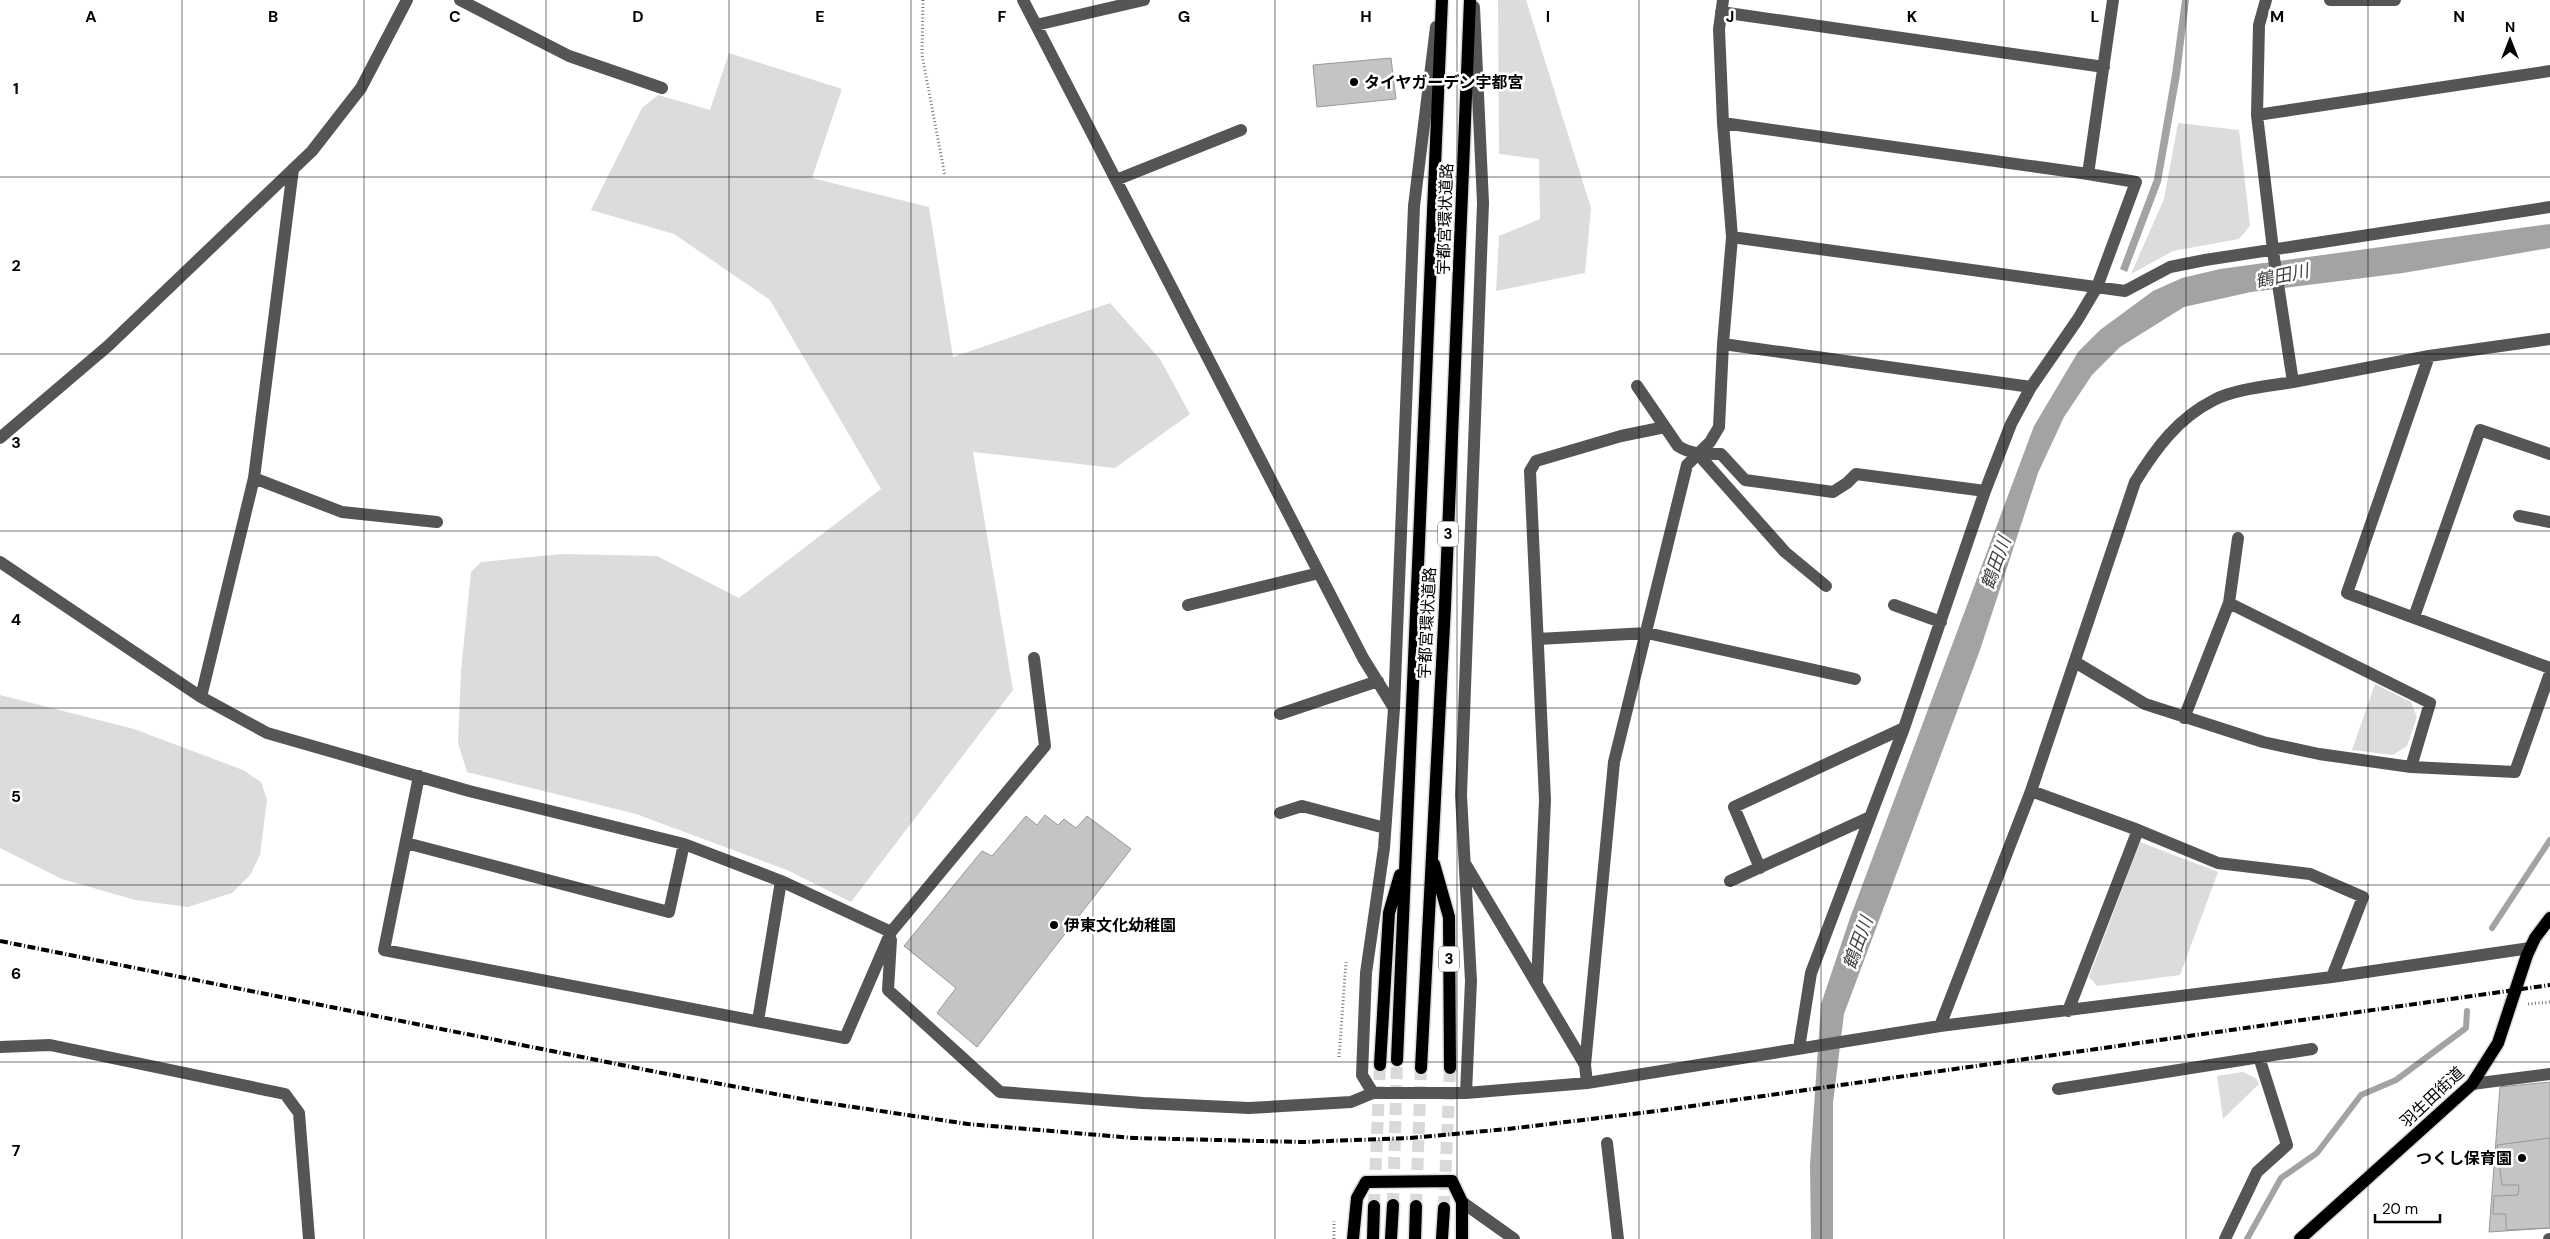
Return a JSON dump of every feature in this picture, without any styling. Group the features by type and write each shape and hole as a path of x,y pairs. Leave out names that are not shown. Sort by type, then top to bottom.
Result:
{"main road":[{"name":"宇都宮環状道路","path":"1397,1060 1441,0"},
{"name":"宇都宮環状道路","path":"1421,1068 1444,606 1470,0"},
{"name":"3","path":"1431,852 1448,917 1450,1068"},
{"name":"3","path":"1380,1066 1389,913 1406,853"},
{"name":"羽生田街道","path":"2300,1239 2472,1084 2498,1043 2530,948 2550,918"},
{"path":"1353,1239 1357,1198 1366,1182 1452,1181 1462,1202 1462,1239"},
{"path":"1391,1239 1393,1205"},
{"path":"1373,1239 1374,1206"},
{"path":"1415,1239 1416,1206"},
{"path":"1442,1239 1444,1208"}],"street":[{"path":"0,438 108,346 312,151 360,88 407,0"},
{"path":"460,0 569,56 662,88"},
{"path":"1023,0 1319,573 1394,708"},
{"path":"1036,24 1144,0"},
{"path":"1373,1093 1362,1075 1366,973 1385,828 1394,708 1414,206 1441,0"},
{"path":"1466,1093 1471,981 1461,795 1484,203 1474,0"},
{"path":"2088,174 2114,0"},
{"path":"2266,0 2259,25 2257,115 2280,308 2293,382"},
{"path":"2330,0 2395,0"},
{"path":"1587,1083 1585,1065 1614,762 1687,465 1710,442 1718,428 1732,237 1723,123 1719,29 1722,6 2104,67"},
{"path":"2257,115 2550,71"},
{"path":"1723,123 2136,182 2097,287 2078,319 2031,387 2011,424 1985,491 1942,622 1904,728 1868,818 1811,973 1805,1047"},
{"path":"1116,180 1241,130"},
{"path":"201,696 254,478 293,170"},
{"path":"1732,237 2125,291 2170,267 2273,254 2550,207"},
{"path":"1940,1026 2031,791 2136,482 2154,450 2182,421 2215,399 2429,356 2550,339"},
{"path":"1723,344 2031,387"},
{"path":"2429,356 2347,593 2550,668"},
{"path":"1637,386 1678,446 1686,452 1721,454 1745,480 1833,492 1856,474 1985,491"},
{"path":"1537,982 1545,800 1530,471 1536,461 1621,436 1665,427"},
{"path":"2414,617 2480,430 2550,454"},
{"path":"1697,453 1785,552 1826,586"},
{"path":"254,478 342,512 437,522"},
{"path":"2519,516 2550,522"},
{"path":"2184,718 2229,603 2238,538"},
{"path":"0,562 201,696 267,733 419,776 684,844 781,881 891,932"},
{"path":"1188,605 1319,573"},
{"path":"2229,603 2430,703 2411,767"},
{"path":"1894,605 1942,622"},
{"path":"1538,639 1647,633 1855,679"},
{"path":"419,776 384,950 845,1038 891,932 1045,746 1034,658"},
{"path":"2075,662 2145,704 2263,742 2319,754 2411,767 2515,772 2550,674"},
{"path":"1280,714 1378,681"},
{"path":"1760,868 1734,807 1904,728"},
{"path":"2031,791 2138,830 2218,863 2310,874 2363,897 2332,978"},
{"path":"1280,813 1302,806 1385,828"},
{"path":"1730,881 1868,818"},
{"path":"2068,1012 2138,830"},
{"path":"406,843 669,912 684,844"},
{"path":"1465,862 1585,1065"},
{"path":"758,1022 781,881"},
{"path":"891,932 888,990 1000,1092 1143,1103 1249,1108 1351,1102 1373,1093 1466,1093 1587,1083 1940,1026 2068,1012 2332,978 2530,948"},
{"path":"0,1047 50,1046 285,1094 299,1114 309,1239"},
{"path":"2058,1089 2312,1049"},
{"path":"2225,1239 2257,1172 2287,1145 2259,1057"},
{"path":"2472,1084 2550,1074"},
{"path":"1607,1143 1618,1239"},
{"path":"1462,1202 1514,1239"}],"path":[{"path":"923,0 922,55 945,176"},
{"path":"1339,1057 1346,962"},
{"path":"1334,1221 1334,1239"}],"shaded area":[{"path":"1498,0 1526,0 1591,208 1585,273 1496,291 1499,236 1540,219 1539,159 1499,154"},
{"path":"729,53 842,89 812,178 929,207 953,357 1110,303 1160,359 1190,414 1115,468 973,452 1013,690 851,902 787,870 636,814 467,772 458,743 461,671 471,572 481,562 562,554 657,556 739,598 881,489 770,300 674,234 591,210 642,108 658,95 710,110"},
{"path":"2178,123 2239,130 2250,226 2239,239 2173,251 2131,274 2164,199"},
{"path":"2375,684 2411,702 2417,717 2407,746 2393,755 2352,750"},
{"path":"0,695 134,729 243,770 261,782 267,800 260,855 250,875 232,893 188,907 135,900 62,879 0,848"},
{"path":"2140,842 2218,872 2180,975 2097,986 2089,977"},
{"path":"2243,1072 2257,1079 2259,1084 2223,1119 2217,1076"}],"water":[{"path":"2182,0 2189,0 2180,75 2161,182 2127,272 2120,269 2154,179 2172,74"},
{"name":"鶴田川","path":"2550,224 2550,248 2403,273 2251,292 2184,307 2120,347 2092,375 2064,417 2038,473 1980,650 1844,1014 1833,1103 1833,1239 1811,1239 1810,1165 1821,1004 1850,918 2034,426 2078,352 2100,330 2153,291 2182,278 2220,269"}],"building":[{"name":"タイヤガーデン宇都宮","path":"1391,58 1396,99 1317,107 1313,65"},
{"name":"伊東文化幼稚園","path":"1045,815 1058,825 1064,819 1076,828 1087,816 1131,849 977,1047 937,1013 956,988 904,946 982,851 992,856 1026,816 1037,825"},
{"name":"つくし保育園","path":"2550,1082 2550,1228 2489,1232 2500,1087"},
{"path":"2550,1138 2550,1228 2506,1230 2506,1214 2493,1214 2494,1196 2518,1195 2519,1185 2502,1185 2497,1145"}],"waterway":[{"path":"2492,928 2550,840"},
{"path":"2247,1239 2281,1178 2317,1153 2361,1095 2396,1080 2466,1028 2467,1011"}],"tunnel":[{"path":"1393,1205 1397,1060"},
{"path":"1374,1206 1380,1065"},
{"path":"1416,1206 1421,1068"},
{"path":"1444,1208 1450,1068"}],"railway":[{"path":"0,941 667,1074 813,1101 968,1124 1134,1138 1303,1142 1410,1138 1508,1129 1657,1111 2550,985"}],"place":[{"name":"タイヤガーデン宇都宮","path":"1354,82"},
{"name":"伊東文化幼稚園","path":"1054,925"},
{"name":"つくし保育園","path":"2522,1158"}]}
